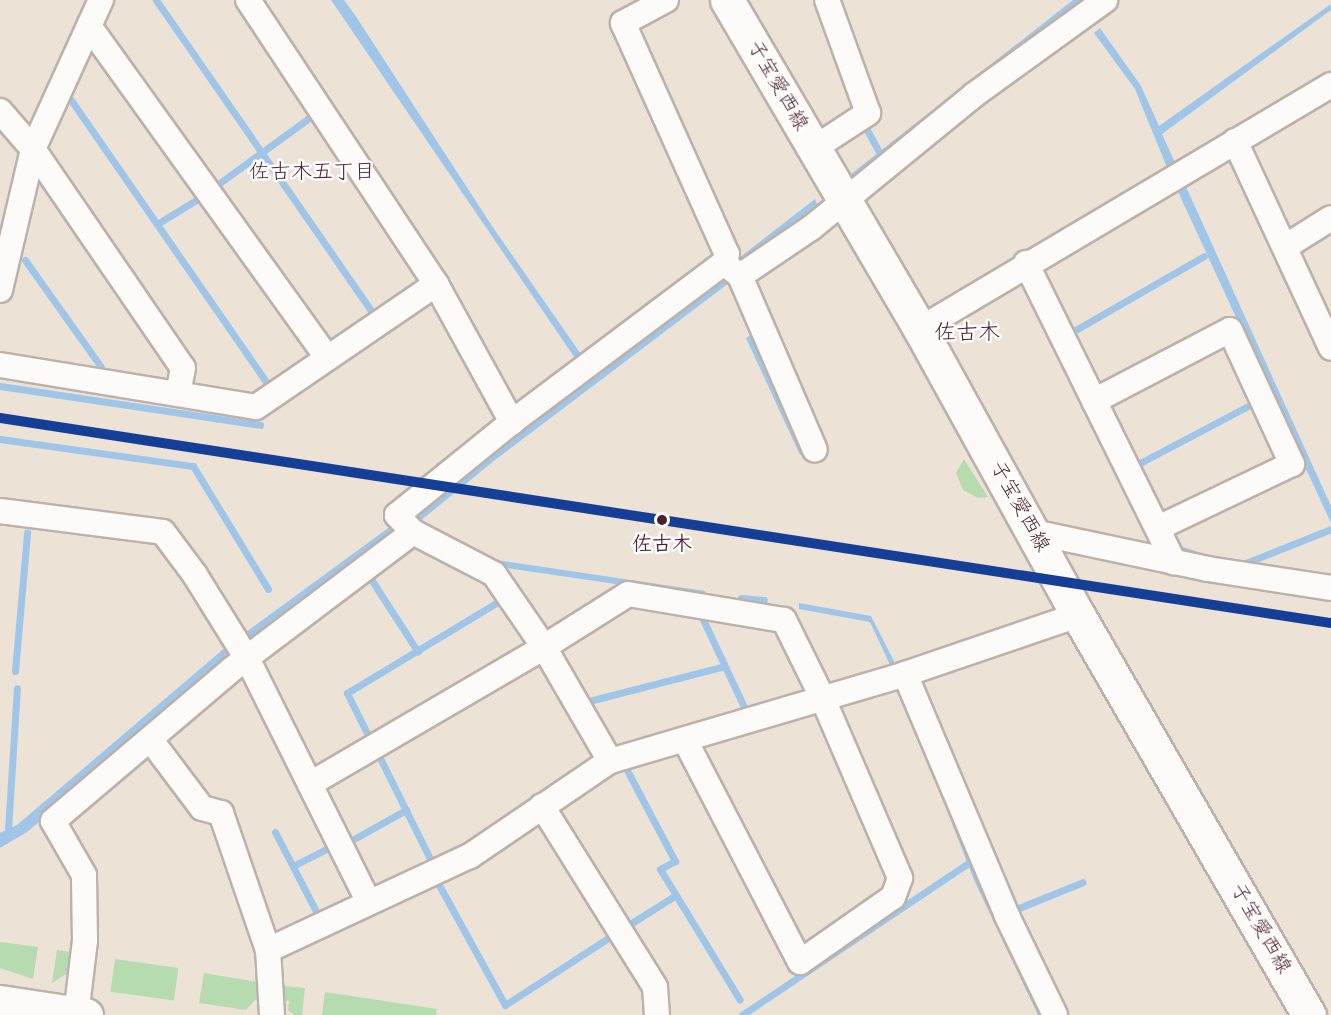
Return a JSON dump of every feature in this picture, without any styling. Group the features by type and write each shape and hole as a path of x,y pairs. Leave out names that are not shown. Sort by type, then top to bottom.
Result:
{"main road":[{"name":"子宝愛西線","path":"735,3 813,149 920,329 1078,615 1309,1015"},
{"path":"0,1002 79,1015"}],"street":[{"path":"0,290 33,149 101,0"},
{"path":"248,0 436,284 512,422"},
{"path":"666,0 623,23 815,450"},
{"path":"813,149 863,117 827,0"},
{"path":"79,1015 85,941 84,875 53,821 150,739 242,651 407,526 512,422 732,269 844,202 974,95 1105,0"},
{"path":"89,26 326,356"},
{"path":"920,329 1026,263 1331,85"},
{"path":"0,111 33,149 183,368 178,393"},
{"path":"1235,141 1331,348"},
{"path":"1285,247 1331,218"},
{"path":"1026,263 1174,562"},
{"path":"0,365 256,407 326,356 436,284"},
{"path":"1094,400 1230,330 1292,464 1158,528"},
{"path":"0,511 163,532 242,651 368,901"},
{"path":"407,526 494,574 544,648 610,761"},
{"path":"1033,532 1174,562 1331,588"},
{"path":"310,784 544,648 628,594 784,620 823,699 900,878 893,897 800,962 686,742"},
{"path":"268,950 368,901 396,894 470,856 610,761 686,742 905,674 1078,615"},
{"path":"905,674 1007,916 1055,1015"},
{"path":"150,739 202,808 221,813 268,950 272,1015"},
{"path":"542,806 656,987 657,1015"}],"green space":[{"path":"964,459 988,497 978,498 963,490 956,473"},
{"path":"0,942 38,947 33,979 0,968"},
{"path":"57,950 78,953 75,974 66,974 52,983"},
{"path":"115,959 178,968 174,1001 110,992"},
{"path":"204,973 264,983 261,1003 255,1000 246,1010 199,1003"},
{"path":"284,986 305,988 302,1015 294,1015 288,1010 289,1001 283,1000"},
{"path":"325,992 437,1009 436,1015 322,1015"}],"water":[{"path":"331,0 344,0 355,15 492,226 585,360 579,364"},
{"path":"1073,0 1090,0 856,181 851,174"},
{"path":"1331,4 1331,10 1162,134 1331,506 1331,523 1168,170 1135,89 1094,33 1100,28 1141,86 1159,126"},
{"path":"815,199 819,209 733,280 495,460 419,522 496,560 705,591 705,597 500,567 413,525 234,658 27,832 0,848 0,833 17,825 227,646 436,493"},
{"path":"751,335 806,452 800,455 746,338"},
{"path":"799,603 871,616 896,665 891,667 870,622 799,609"},
{"path":"902,695 1046,1015 1038,1015 974,880"}],"waterway":[{"path":"156,0 371,310"},
{"path":"71,100 268,385"},
{"path":"221,182 309,118"},
{"path":"862,121 881,155"},
{"path":"157,224 196,200"},
{"path":"1072,332 1204,256"},
{"path":"25,260 101,367"},
{"path":"0,386 260,425"},
{"path":"1140,463 1252,404"},
{"path":"0,439 193,466 268,589"},
{"path":"1238,566 1331,529"},
{"path":"15,671 27,533"},
{"path":"1176,548 1200,556"},
{"path":"369,576 418,652"},
{"path":"741,598 764,600"},
{"path":"368,735 347,693 498,602"},
{"path":"700,613 745,709"},
{"path":"589,701 725,666"},
{"path":"8,830 17,688"},
{"path":"378,754 432,863"},
{"path":"628,772 675,861 660,869 740,1000"},
{"path":"352,840 406,810"},
{"path":"275,832 316,911"},
{"path":"293,866 330,847"},
{"path":"742,1015 971,861"},
{"path":"1014,910 1083,882"},
{"path":"439,885 505,1005 608,938"},
{"path":"630,924 676,895"}],"transit line":[{"path":"0,418 1331,623"}],"place":[{"name":"佐古木","path":"662,520"}],"district":[{"name":"佐古木五丁目","path":"312,173"},
{"name":"佐古木","path":"967,335"}]}
